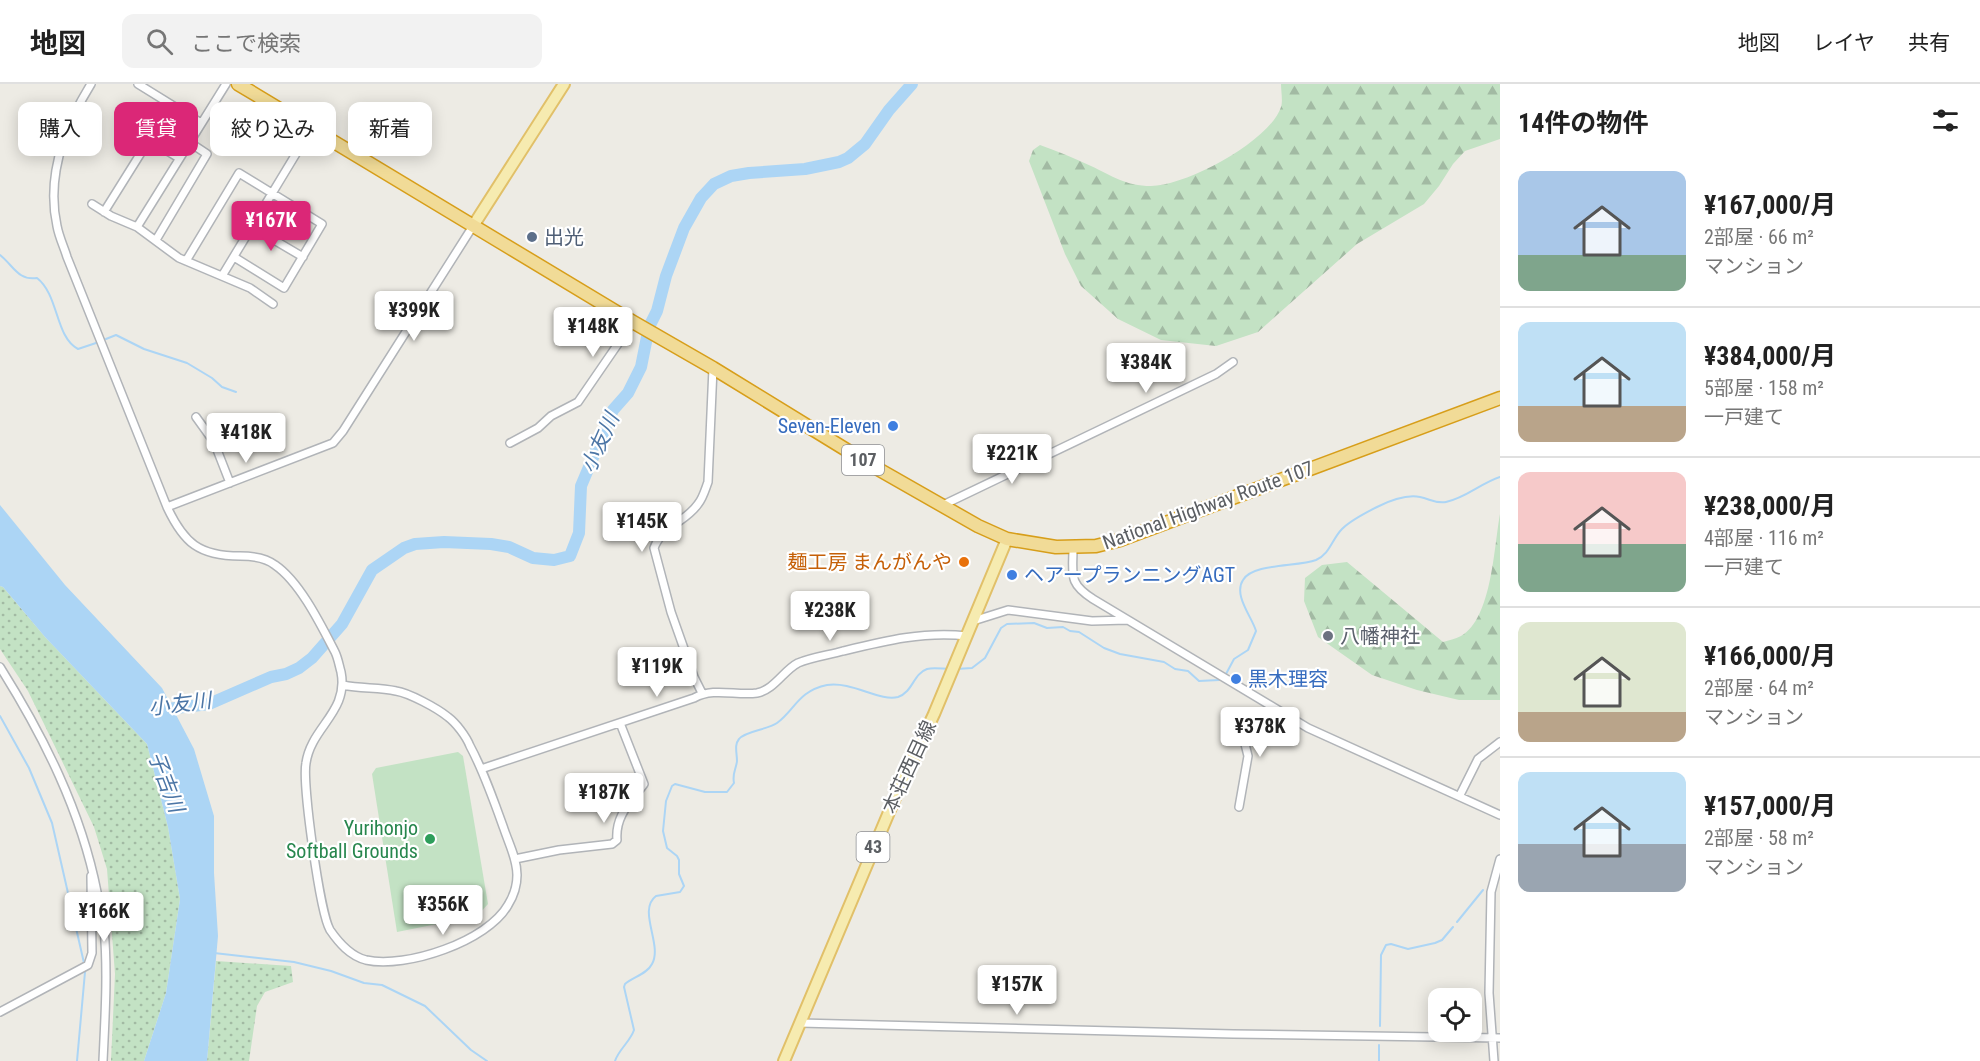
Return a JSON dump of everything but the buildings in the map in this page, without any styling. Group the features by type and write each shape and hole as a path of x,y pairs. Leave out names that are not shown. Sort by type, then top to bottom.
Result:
{"highway":[{"name":"National Highway Route 107","path":"238,84 267,102"},
{"name":"National Highway Route 107","path":"336,144 713,368 871,465 978,526 1007,539 1038,545 1074,548 1120,540 1500,398"}],"main road":[{"path":"473,226 564,84"},
{"name":"本荘西目線","path":"784,1061 1007,539"}],"street":[{"path":"91,84 68,126 59,156 54,190 57,227 67,257 167,507 182,535 191,544 211,553 226,556 252,556 275,564 294,584 337,655 343,685 339,703 310,747 305,780 321,894 328,927 341,945 352,954 366,960 411,960 440,951 477,933 499,917 508,906 516,883 515,859 469,743 449,717 397,691 360,689 343,685"},
{"path":"138,84 201,123"},
{"path":"198,128 226,84"},
{"path":"104,212 149,140 179,158 137,227"},
{"path":"156,240 207,154 198,148"},
{"path":"222,276 295,156"},
{"path":"186,261 238,173 322,224 284,288 234,257"},
{"path":"92,204 137,227 179,258 250,288 273,304"},
{"path":"167,507 333,443 343,431 473,226"},
{"path":"252,227 303,257"},
{"path":"510,444 538,428 551,416 578,402 636,324"},
{"path":"943,505 1216,374 1233,362"},
{"path":"702,693 671,612 654,548 656,541 664,532 698,506 706,488 709,471 713,368"},
{"path":"196,417 214,442 230,483"},
{"path":"1074,548 1073,576 1076,586 1128,620 1270,707 1324,736 1460,795 1500,815"},
{"path":"973,621 1008,610 1092,621 1128,620"},
{"path":"481,769 694,698 702,693 759,693 799,663 900,638 947,633 967,636"},
{"path":"0,667 30,717 72,804 91,865 104,927 103,1061"},
{"path":"1239,807 1248,756 1244,740 1247,732 1270,707"},
{"path":"515,859 559,850 612,844 617,840 616,828 620,817 644,784 621,723"},
{"path":"1460,795 1478,759 1500,742"},
{"path":"1494,1061 1496,1038 1489,993 1491,892 1500,859"},
{"path":"0,1012 88,965 92,952 91,865"},
{"path":"800,1023 1496,1038"}],"green space":[{"path":"1281,84 1500,84 1500,139 1465,151 1424,204 1357,244 1258,332 1216,346 1161,340 1118,319 1081,286 1065,254 1029,161 1033,150 1040,145 1134,184 1151,186 1166,184 1205,170 1261,134 1274,120 1281,107"},
{"path":"1500,514 1500,700 1459,700 1417,690 1372,675 1318,637 1304,601 1305,578 1322,565 1347,562 1443,642 1461,636 1471,627 1485,598 1490,581"},
{"path":"0,586 147,744 168,827 180,899 166,993 144,1061 111,1061 115,974 107,869 94,827 28,691 0,649"},
{"name":"Yurihonjo Softball Grounds","path":"458,752 463,756 488,904 477,916 397,932 372,774 376,768"},
{"path":"216,961 291,966 293,982 265,992 257,1006 249,1061 207,1061"}],"water":[{"name":"子吉川","path":"0,505 65,585 162,688 194,749 214,816 214,873 218,936 207,1061 144,1061 166,993 180,899 168,827 147,744 0,586"}],"waterway":[{"name":"小友川","path":"159,710 209,704 271,677 299,668 312,658 342,624 372,570 404,548 415,544 444,542 491,544 509,547 533,558 554,560 570,556 579,533 581,486 613,410 628,393 641,367 649,327 657,311 666,276 684,228 701,198 714,184 731,176 805,169 848,158 865,144 889,110 912,84"},
{"path":"0,255 20,275 37,278 44,285 65,335 71,343 78,349 96,343"},
{"path":"106,339 116,335 144,349 187,363 222,387 236,392"},
{"path":"1226,674 1234,659 1248,650 1256,631 1240,592 1243,580 1248,575 1266,568 1316,560 1325,554 1346,526 1363,514 1392,500 1414,496 1436,502 1446,502 1500,477"},
{"path":"956,669 972,668 985,658 1001,628 1007,624 1034,623 1047,628 1063,627 1079,632 1104,648 1120,654 1164,662 1175,669 1188,671 1199,681 1219,680"},
{"path":"615,1061 634,1030 625,984 647,970 655,956 649,919 651,902 656,896 680,892 684,886 679,874 679,860 667,848 663,831 666,801 672,786 675,784 705,792 727,792 734,783 737,741 746,734 777,723 803,696 817,688 827,685 846,686 891,698 903,695 922,671 933,668 950,669"},
{"path":"0,716 29,768 52,823 84,963"},
{"path":"1457,922 1483,890"},
{"path":"1380,1026 1381,955 1386,945 1391,944 1408,949 1435,943 1442,940 1453,927"},
{"path":"214,953 294,962 331,971 364,983 382,985 425,1006 471,1050 487,1061"},
{"path":"77,1061 85,972"},
{"path":"1379,1045 1379,1061"}],"place":[{"name":"出光","path":"532,237"},
{"name":"Seven-Eleven","path":"893,426"},
{"name":"麺工房 まんがんや","path":"964,562"},
{"name":"ヘアープランニングAGT","path":"1012,575"},
{"name":"八幡神社","path":"1328,636"},
{"name":"黒木理容","path":"1236,679"},
{"name":"Yurihonjo Softball Grounds","path":"430,839"}]}
